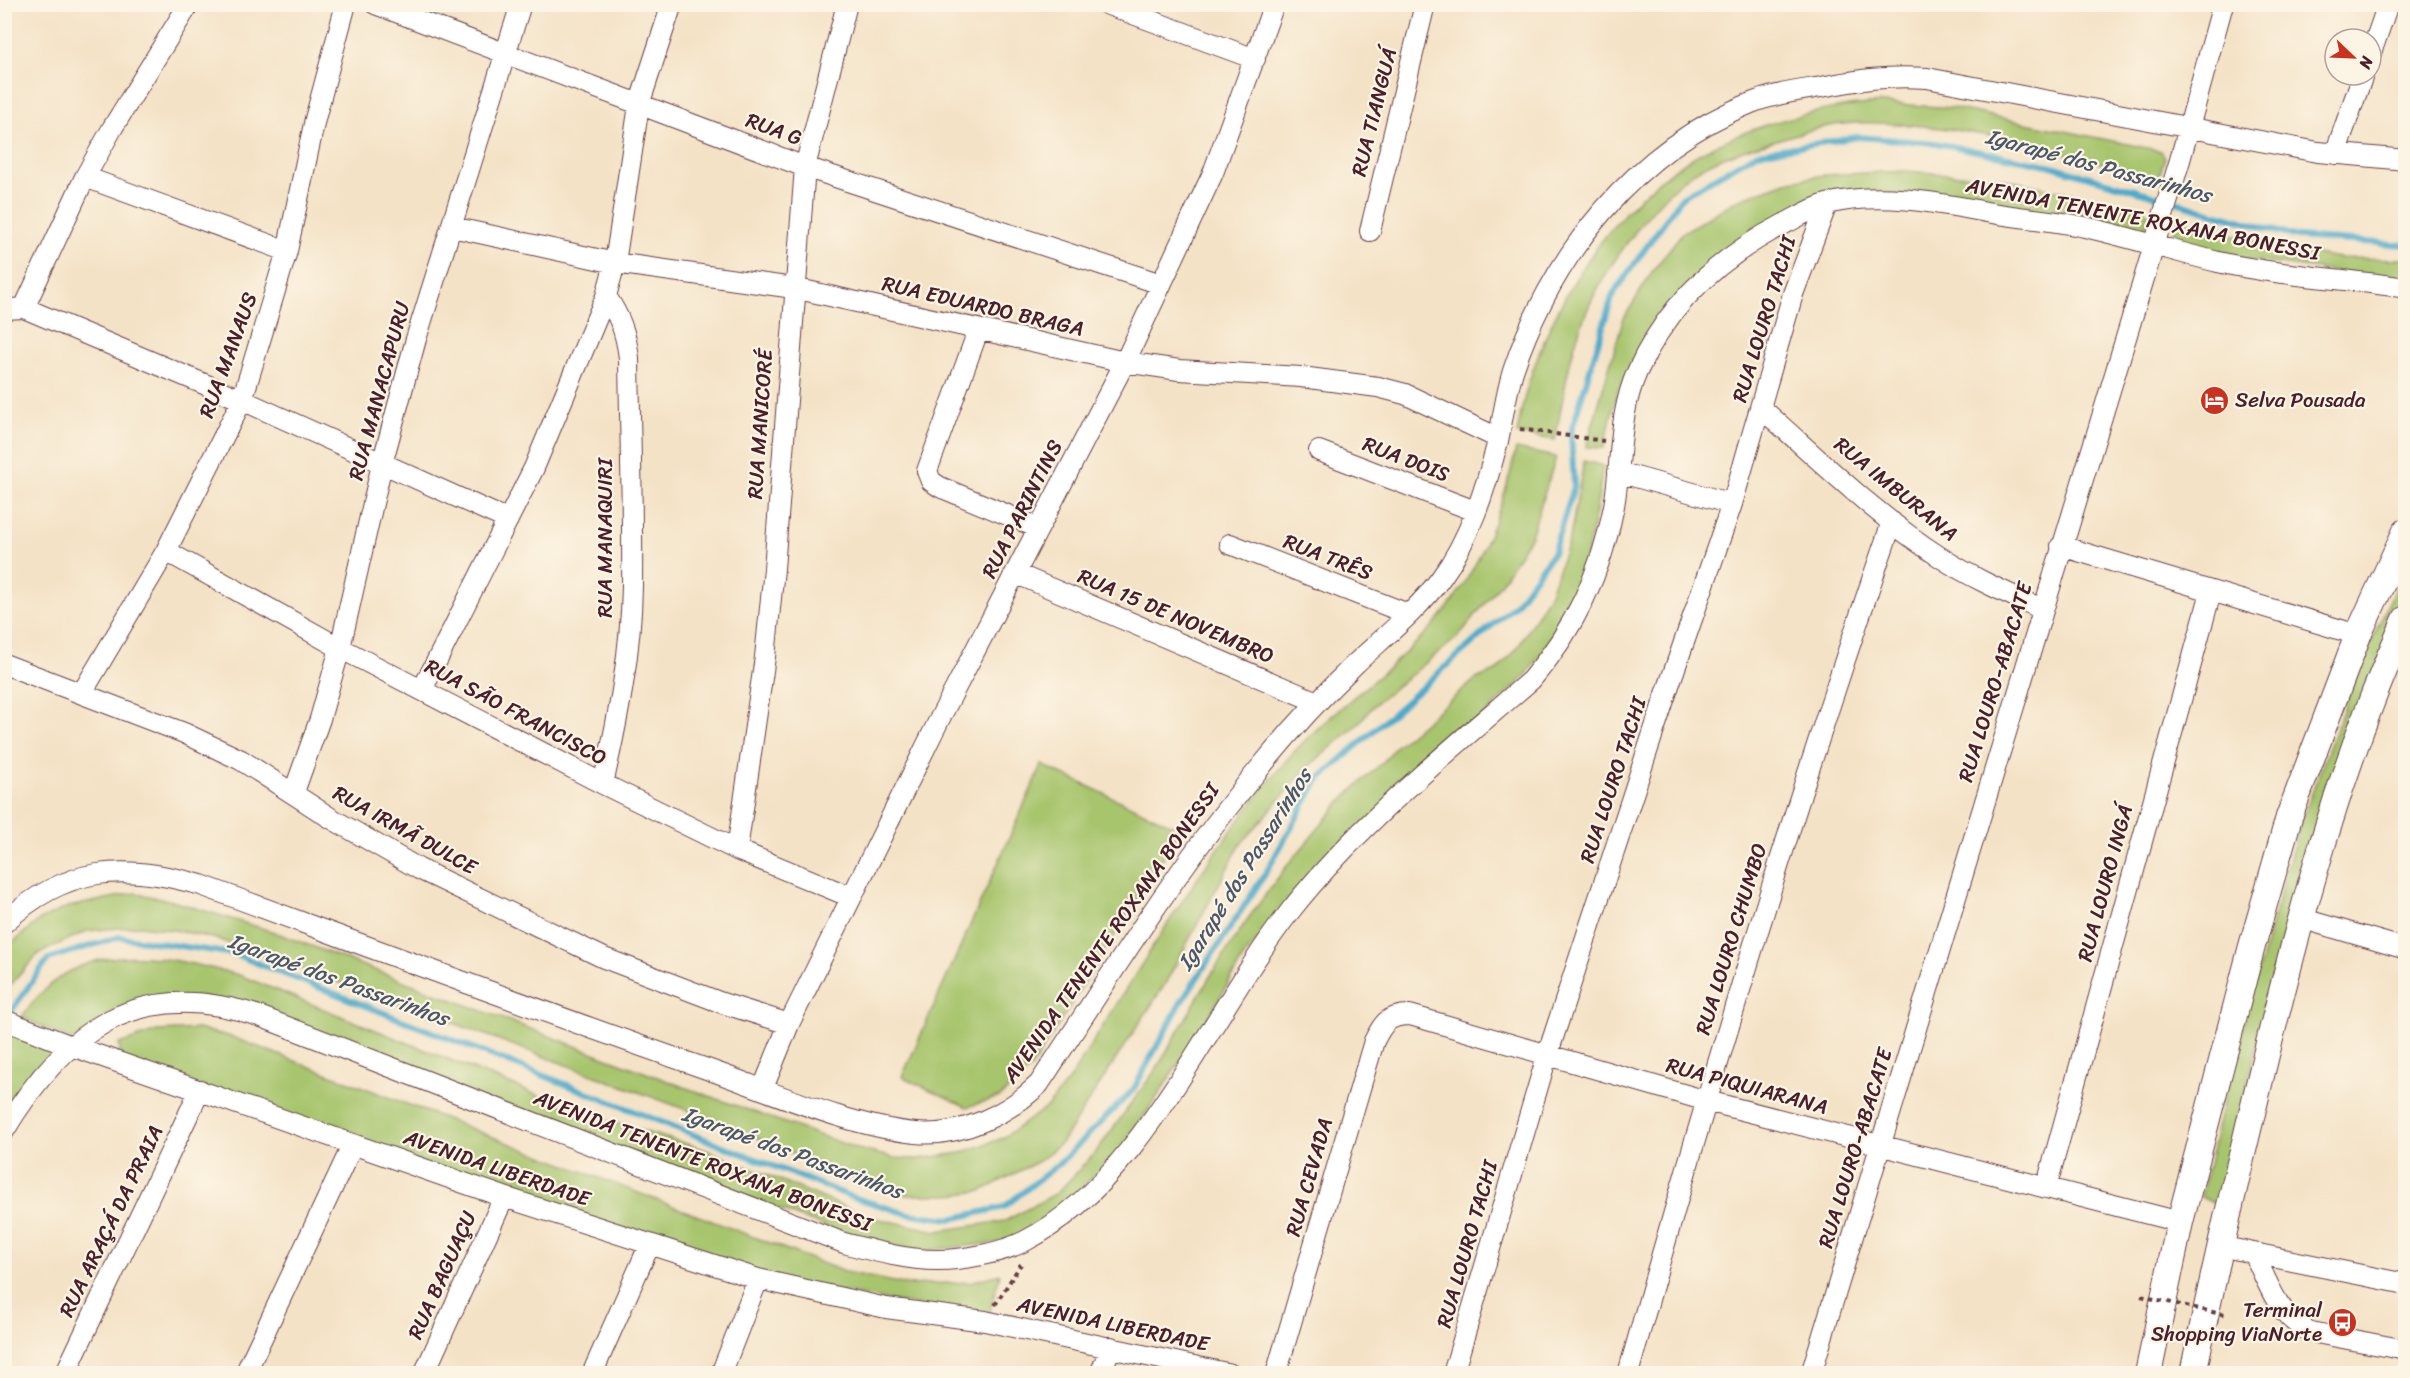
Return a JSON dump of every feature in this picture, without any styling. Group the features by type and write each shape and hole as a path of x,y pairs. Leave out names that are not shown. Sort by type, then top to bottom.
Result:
{"main road":[{"path":"2148,1374 2180,1222 2252,946 2289,817 2358,635 2406,531"},
{"path":"2193,1374 2219,1246 2300,918 2333,804 2403,629"}],"street":[{"path":"189,4 113,127 14,309 242,400 508,520"},
{"name":"RUA MANAUS","path":"82,693 166,551 242,400 288,251 315,119 346,4"},
{"name":"RUA G","path":"375,4 805,167 1161,284"},
{"name":"RUA MANACAPURU","path":"294,792 320,719 340,648 382,464 416,339 521,4"},
{"path":"422,690 534,468 606,296 615,263 639,105 672,4"},
{"name":"RUA MANICORÉ","path":"737,850 765,657 774,570 805,167 847,4"},
{"path":"1106,4 1137,10 1255,58"},
{"name":"RUA PARINTINS","path":"764,1088 789,1024 940,718 1017,574 1125,362 1214,172 1274,4"},
{"name":"RUA TIANGUÁ","path":"1370,231 1425,4"},
{"name":"RUA LOURO-ABACATE","path":"1811,1374 2180,160 2223,4"},
{"path":"2380,27 2388,4"},
{"name":"AVENIDA TENENTE ROXANA BONESSI","path":"4,923 44,893 84,876 120,871 160,873 201,885 863,1123 918,1133 942,1132 965,1126 999,1114 1022,1101 1039,1084 1191,855 1258,769 1317,702 1408,614 1445,572 1461,546 1505,432 1509,385 1529,326 1567,255 1608,205 1671,147 1752,103 1869,78 1900,76 1927,78 2335,154 2406,160"},
{"path":"2335,154 2359,87"},
{"path":"85,177 288,251"},
{"name":"AVENIDA TENENTE ROXANA BONESSI","path":"4,1131 31,1087 69,1045 108,1021 144,1008 189,1002 223,1005 427,1080 640,1166 844,1243 896,1255 939,1260 1000,1250 1023,1242 1042,1232 1079,1202 1104,1179 1145,1130 1252,963 1301,899 1348,847 1403,793 1531,680 1548,661 1586,594 1602,552 1614,504 1620,437 1629,392 1647,352 1671,313 1726,259 1769,232 1827,204 1887,199 1918,201 2078,226 2278,274 2406,288"},
{"name":"RUA LOURO TACHI","path":"1453,1374 1547,1056 1665,697 1732,504 1793,294 1827,204"},
{"name":"RUA EDUARDO BRAGA","path":"452,227 615,263 794,288 978,331 1125,362 1179,370 1301,377 1378,387 1405,394 1505,432"},
{"name":"RUA MANAQUIRI","path":"603,784 616,726 626,658 632,588 629,358 626,334 620,316 606,296"},
{"path":"978,331 927,471 931,481 940,488 1039,528"},
{"name":"RUA IMBURANA","path":"1761,408 1892,522 1940,557 1984,582 2042,609"},
{"name":"RUA DOIS","path":"1319,451 1475,511"},
{"path":"1618,472 1732,504"},
{"name":"RUA LOURO CHUMBO","path":"1628,1374 1707,1101 1827,707 1892,522"},
{"name":"RUA TRÊS","path":"1230,544 1408,614"},
{"path":"2061,546 2358,635"},
{"name":"RUA SÃO FRANCISCO","path":"166,551 340,648 603,784 737,850 851,897"},
{"name":"RUA 15 DE NOVEMBRO","path":"1017,574 1317,702"},
{"name":"RUA LOURO INGÁ","path":"2046,1188 2211,591"},
{"name":"RUA IRMÃ DULCE","path":"4,664 184,733 241,760 329,816 419,869 538,928 614,962 722,1003 789,1024"},
{"path":"2300,918 2406,949"},
{"name":"RUA PIQUIARANA","path":"1410,1015 1707,1101 2180,1222"},
{"name":"RUA CEVADA","path":"1276,1374 1374,1041 1388,1018 1410,1015"},
{"name":"AVENIDA LIBERDADE","path":"4,1020 69,1045 504,1197 649,1246 758,1279 886,1308 985,1321 1231,1374"},
{"name":"RUA ARAÇÁ DA PRAIA","path":"65,1374 200,1090"},
{"path":"245,1374 353,1144"},
{"name":"RUA BAGUAÇU","path":"424,1374 504,1197"},
{"path":"592,1374 649,1246"},
{"path":"2219,1246 2406,1284"},
{"path":"2254,1253 2286,1315 2299,1327 2312,1332 2406,1350"},
{"path":"720,1374 758,1279"},
{"path":"1100,1374 1111,1347"}],"path":[{"path":"1505,432 1607,442"},
{"name":"AVENIDA LIBERDADE","path":"985,1321 1023,1262"},
{"path":"2141,1296 2226,1315"}],"green space":[{"path":"1882,103 1953,108 2161,151 2165,157 2158,180 2066,154 1974,133 1911,125 1849,123 1816,129 1723,157 1693,173 1664,198 1621,251 1598,288 1577,336 1555,440 1517,434 1525,396 1554,318 1575,280 1599,245 1626,212 1655,184 1687,161 1756,128 1832,109"},
{"path":"1905,171 2000,178 2142,209 2149,214 2143,234 1885,196 1775,223 1656,324 1617,392 1604,448 1586,447 1623,320 1652,272 1682,233 1737,200 1786,182 1824,175"},
{"path":"2178,220 2276,247 2339,258 2405,259 2405,281 2170,249"},
{"path":"1516,449 1556,457 1531,536 1501,583 1458,637 1375,704 1357,725 1308,767 1240,845 1165,984 1062,1142 1039,1161 981,1191 950,1195 907,1195 875,1188 719,1122 467,1028 217,939 180,931 140,926 87,931 39,953 5,991 5,949 38,921 68,907 135,893 173,901 274,932 681,1086 858,1149 894,1158 917,1159 961,1153 1003,1138 1048,1106 1069,1080 1198,877 1285,762 1335,713 1388,668 1440,618 1470,574 1482,550 1502,500"},
{"path":"1584,461 1603,466 1593,527 1587,553 1569,603 1542,653 1523,679 1308,879 1243,958 1201,1030 1123,1148 1049,1220 1023,1235 995,1243 918,1251 861,1240 201,996 70,1040 22,1017 44,991 68,972 93,962 120,957 148,957 208,967 239,975 587,1115 704,1149 869,1217 937,1231 1005,1221 1057,1193 1096,1152 1157,1068 1211,975 1247,920 1286,867 1343,799 1384,761 1396,746 1476,679 1496,671 1517,649 1550,593 1570,537"},
{"path":"2405,567 2405,602 2374,673 2309,846 2276,963 2220,1199 2213,1203 2201,1197 2232,1065 2297,833 2359,668"},
{"path":"1042,765 1181,829 1032,1067 1000,1097 967,1107 902,1077"},
{"path":"198,1029 232,1037 845,1272 908,1285 970,1282 1000,1274 988,1318 763,1278 121,1060 119,1044 157,1031"},
{"path":"13,1034 56,1052 30,1074 9,1099 5,1097 4,1051"}],"waterway":[{"name":"Igarapé dos Passarinhos","path":"7,1017 48,959 119,937 234,954 852,1197 908,1214 951,1219 1004,1207 1060,1163 1133,1090 1180,1004 1265,874 1318,780 1515,605 1553,553 1574,487 1571,432 1613,294 1682,197 1757,153 1858,137 1935,143 2048,165 2297,237 2406,245"}],"place":[{"name":"Selva Pousada","path":"2214,400"},
{"name":"Terminal Shopping ViaNorte","path":"2343,1322"}]}
